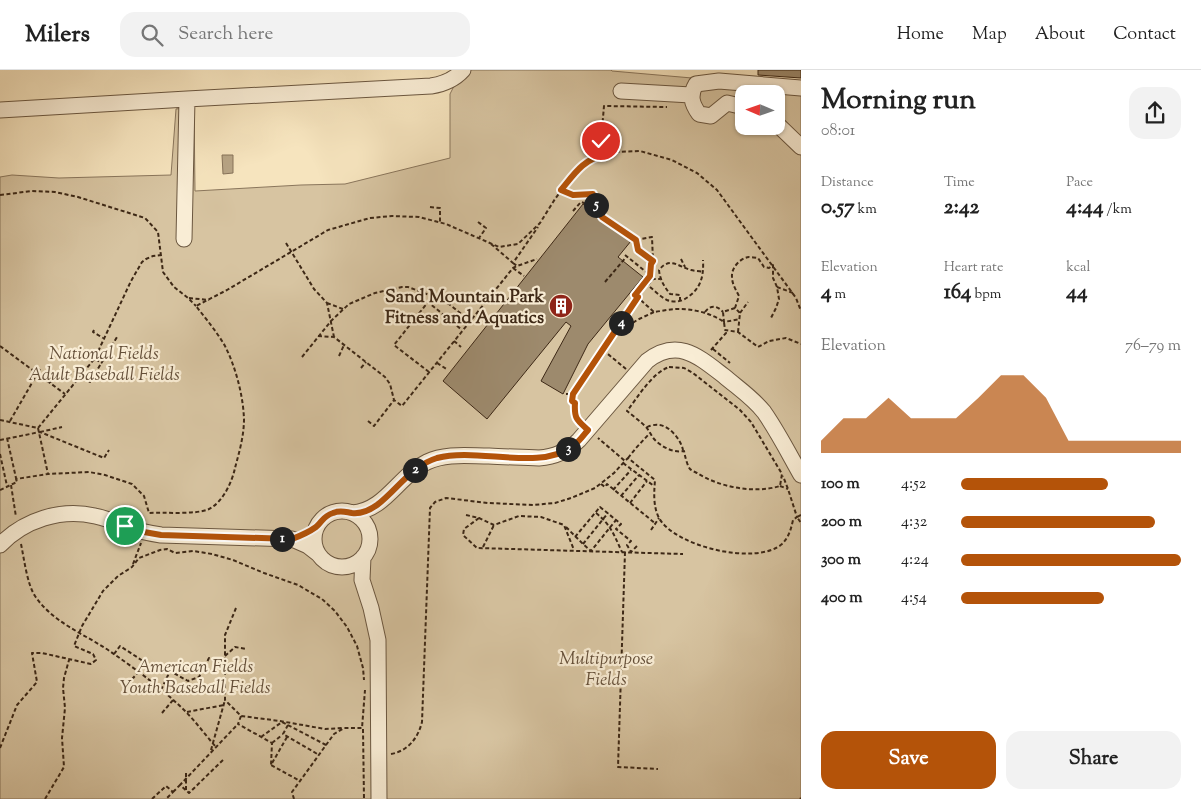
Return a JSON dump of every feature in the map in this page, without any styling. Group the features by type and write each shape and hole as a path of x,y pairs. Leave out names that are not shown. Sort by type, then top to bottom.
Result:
{"street":[{"path":"0,110 431,86 443,84 454,79 463,70"},
{"path":"735,105 727,103 711,116 699,114 693,105 691,95 696,84 719,81 801,88"},
{"path":"621,91 691,95"},
{"path":"184,239 187,99"},
{"path":"785,132 801,147"},
{"path":"352,513 369,510 420,466 437,458 456,456 547,457 564,451 573,446 588,430 647,361 654,355 662,352 679,350 701,358 756,403 771,423 801,475"},
{"path":"368,531 370,520 377,504"},
{"path":"346,511 352,513 362,520 368,531 370,537 369,547 363,557 351,566 333,566 325,562 315,547 315,530 318,526 320,521 327,515 346,511"},
{"path":"0,545 9,535 32,522 46,518 83,514 100,517 144,532 156,534 292,539 318,553"},
{"path":"292,539 318,526"},
{"path":"363,557 363,586 371,608 378,640 379,799"},
{"path":"342,567 363,586"}],"path":[{"path":"605,154 601,141 604,106 673,108"},
{"path":"513,263 555,198 575,172 588,160 617,152 640,152 672,160 697,173 717,190 793,293 801,311"},
{"path":"561,190 573,195 593,194 602,217 636,240 638,250 653,261"},
{"path":"0,195 32,191 55,192 78,197 145,218 158,232 163,272 174,287 196,306 224,346 236,373 242,398 244,420 240,451 233,477 219,502 208,509 188,513 149,513 144,496 132,484 89,472 48,474 16,479"},
{"path":"573,211 581,202 590,208"},
{"path":"587,211 595,202"},
{"path":"430,207 440,208 440,222"},
{"path":"196,306 328,230 370,218 392,216 419,217 440,222 499,247 518,244 540,223"},
{"path":"478,222 486,228 479,238"},
{"path":"636,240 652,237 653,261 650,276 635,295 654,312"},
{"path":"489,242 517,266"},
{"path":"286,243 314,290 326,303 334,337"},
{"path":"38,428 94,358 130,282 142,262 153,256 161,255"},
{"path":"605,282 626,256 653,279 660,279"},
{"path":"735,308 739,296 731,275 735,266 742,260 750,257 758,258 764,267 770,268 773,265"},
{"path":"318,336 334,337 366,362 390,384 394,400 402,406 513,268 538,259"},
{"path":"682,259 685,267"},
{"path":"645,283 668,300 678,302 690,296 699,286 704,272 703,260"},
{"path":"680,301 680,295 670,294 663,286 659,270 663,264 678,264 692,270 704,272"},
{"path":"771,318 779,299 773,278 773,265"},
{"path":"513,268 524,276"},
{"path":"648,285 653,279"},
{"path":"302,357 331,321 350,304 374,293 402,287 408,287 449,304 470,321"},
{"path":"777,287 793,293"},
{"path":"430,372 394,345 432,296"},
{"path":"490,297 497,303"},
{"path":"638,297 634,299 609,342 573,394 572,401 575,403 574,412 576,420 625,461 655,480 654,504 660,518 668,529 697,545 734,552 764,552 776,548 783,543 789,535 793,520 801,515"},
{"path":"188,298 208,300"},
{"path":"428,302 462,330"},
{"path":"738,332 740,313 748,302"},
{"path":"326,303 344,309"},
{"path":"704,313 710,307 720,308 723,312 725,330 738,332 758,347 769,341 786,338 801,344"},
{"path":"644,316 650,308"},
{"path":"723,312 735,308"},
{"path":"735,308 740,313"},
{"path":"609,342 624,329 654,312 678,309 715,316 724,322 740,319"},
{"path":"94,330 93,332 104,338"},
{"path":"49,382 77,371 90,382 117,337"},
{"path":"454,341 461,347"},
{"path":"339,356 344,345"},
{"path":"0,346 65,394"},
{"path":"713,349 731,364"},
{"path":"90,356 102,363"},
{"path":"361,368 366,362"},
{"path":"437,363 448,370"},
{"path":"684,451 678,452 666,448 655,440 647,428 627,411 655,376 663,369 669,367 684,368 693,373 740,410 751,422 782,474 797,517 801,523"},
{"path":"9,422 40,369"},
{"path":"566,394 573,394"},
{"path":"368,421 374,426 394,400"},
{"path":"0,420 38,428"},
{"path":"647,428 657,424 667,428 681,442 690,469 718,484 748,489 780,486 788,489"},
{"path":"0,440 62,426"},
{"path":"38,428 48,474"},
{"path":"40,432 104,458 109,450"},
{"path":"379,753 393,754 401,751 413,742 420,732 426,624 428,534 430,508 435,502 446,498 488,503 533,505 555,503 587,492 614,474 650,433"},
{"path":"0,490 17,482 7,438"},
{"path":"0,454 7,486"},
{"path":"625,461 631,470 654,486"},
{"path":"614,490 631,470"},
{"path":"780,486 782,474"},
{"path":"621,496 639,475"},
{"path":"630,503 646,481"},
{"path":"600,484 605,487 607,484 656,524"},
{"path":"11,485 27,574 33,594 43,608 57,619 114,654 161,690 187,712 216,747"},
{"path":"575,537 600,507 621,524 616,529 631,541 627,545 631,552"},
{"path":"582,544 608,512"},
{"path":"595,513 611,527 623,552 618,767 658,769"},
{"path":"466,515 494,524 519,516 541,517 564,525 591,551"},
{"path":"479,518 464,529 463,535 477,548 683,554"},
{"path":"651,530 660,518"},
{"path":"591,551 616,520"},
{"path":"483,548 494,524"},
{"path":"564,525 574,550"},
{"path":"631,552 638,546"},
{"path":"0,748 17,705 37,682 32,654 42,653 90,664 96,660 93,654 74,646 82,626 103,591 118,576 132,567 139,558 167,549 175,553 193,551 233,560 298,585 322,599 335,611 347,627 357,646 365,685 362,728 364,799"},
{"path":"211,752 225,700 225,635 236,608"},
{"path":"114,654 120,646 146,663 128,684"},
{"path":"225,656 235,646 246,649"},
{"path":"161,690 170,671 188,681 199,677 209,658 225,667"},
{"path":"45,799 64,767 62,738 66,708 63,688 69,660"},
{"path":"162,712 173,700"},
{"path":"225,700 241,716 325,729 362,728"},
{"path":"187,712 224,705"},
{"path":"166,799 238,724 241,716"},
{"path":"282,722 326,745"},
{"path":"261,737 282,722"},
{"path":"238,724 272,743"},
{"path":"271,765 272,743 288,725"},
{"path":"294,799 292,792 334,734 344,728"},
{"path":"282,734 319,755"},
{"path":"271,765 287,737"},
{"path":"180,785 189,793 223,760"},
{"path":"271,765 300,781"},
{"path":"186,771 186,790"},
{"path":"152,799 166,786 173,792"}],"green space":[{"path":"462,70 611,70 692,78 801,82 801,799 0,799 0,177 12,175 59,178 171,175 176,109 194,107 195,191 345,184 450,158 450,94"}],"shaded area":[{"path":"222,155 233,155 233,173 223,174"}],"building":[{"path":"758,70 801,70 801,78 758,75"},
{"name":"Sand Mountain Park Fitness and Aquatics","path":"583,204 631,241 618,257 643,277 588,344 563,394 541,381 571,326 566,322 487,419 443,381"}],"place":[{"name":"Sand Mountain Park Fitness and Aquatics","path":"561,306"}],"route":[{"path":"125,526 161,535 292,539 318,526 320,521 327,515 336,512 360,513 369,510 420,466 437,458 456,456 539,458 554,455 573,446 588,430 576,420 574,412 575,403 572,401 573,394 638,297 635,295 650,276 653,261 638,250 636,240 602,217 593,194 573,195 561,190 575,172 588,160 605,154 601,141"}],"park label":[{"name":"National Fields Adult Baseball Fields","path":"104,363"},
{"name":"Multipurpose Fields","path":"606,668"},
{"name":"American Fields Youth Baseball Fields","path":"195,676"}]}
